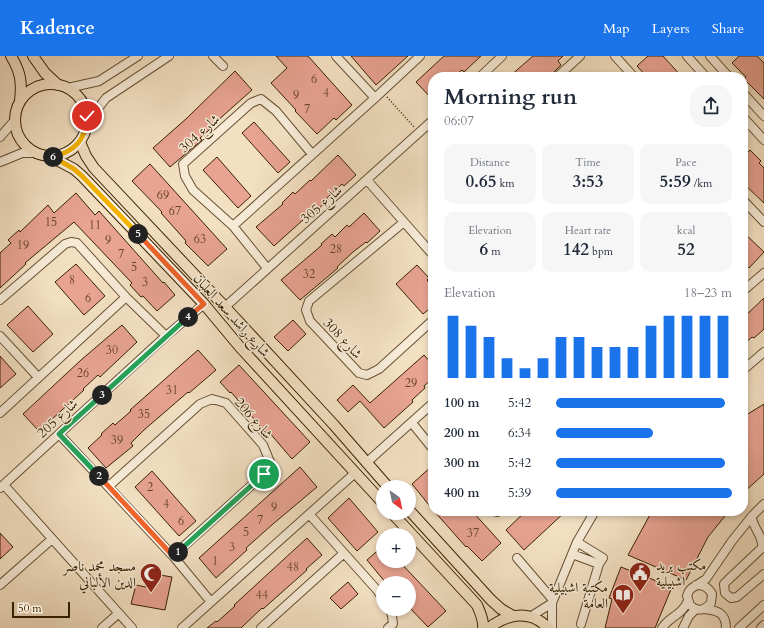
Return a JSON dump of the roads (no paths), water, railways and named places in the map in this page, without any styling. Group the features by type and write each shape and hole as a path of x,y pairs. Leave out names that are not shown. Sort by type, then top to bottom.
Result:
{"main road":[{"path":"11,56 21,76 22,86 20,102"},
{"path":"33,56 45,73 63,87 77,95 84,105 87,116 86,127 80,142 72,150 62,155 51,157 43,156 26,147 20,140 14,121 15,112 27,93 36,87 47,84 63,87"},
{"name":"شارع راشد سعد العلبان","path":"80,142 94,168 334,425 382,480"},
{"name":"شارع راشد سعد العلبان","path":"51,157 74,169 82,176 204,304 239,346 376,495"},
{"path":"239,346 239,341 243,337 247,335 252,337"},
{"path":"323,436 331,431 334,425"},
{"path":"416,518 491,600 501,609 513,616"},
{"path":"398,520 476,605 481,614 483,628"},
{"path":"490,628 500,620 513,616 530,617 538,620 548,628"}],"street":[{"path":"63,87 99,81 138,56"},
{"path":"86,127 106,98 169,56"},
{"path":"213,56 223,66"},
{"path":"336,56 375,98"},
{"path":"233,226 420,56"},
{"path":"485,72 502,56"},
{"path":"562,72 580,56"},
{"path":"615,56 629,72"},
{"path":"687,56 701,72"},
{"path":"710,56 724,72"},
{"path":"748,98 764,116"},
{"name":"شارع 304","path":"267,268 233,226 193,190 185,176 184,164 251,103 261,99 276,111 312,154"},
{"path":"0,137 14,121"},
{"path":"748,124 764,140"},
{"name":"شارع 305","path":"225,307 428,125"},
{"path":"0,162 22,153 35,153"},
{"path":"367,180 428,249"},
{"path":"748,205 764,222"},
{"name":"شارع 308","path":"404,222 309,300 306,310 310,322 359,373 367,375 379,370 428,325"},
{"path":"0,300 65,244 71,242 77,243 126,297 166,336"},
{"path":"748,287 764,273"},
{"path":"0,413 126,297"},
{"name":"شارع 205","path":"2,486 166,336 204,304"},
{"path":"0,336 38,377"},
{"path":"748,366 764,352"},
{"name":"شارع 206","path":"109,486 200,404 212,399 226,403 263,445 270,462 264,474 173,556"},
{"path":"366,463 428,408"},
{"path":"412,423 428,443"},
{"path":"59,434 173,556 211,602"},
{"path":"182,628 355,472"},
{"path":"2,486 132,628"},
{"path":"662,628 669,620 680,613 688,601 689,591 709,575 732,541 752,516 764,504"},
{"path":"309,514 343,554 376,589"},
{"path":"552,628 553,601 572,554 592,516"},
{"path":"752,516 754,525 762,538 763,547 724,584 725,593 731,598 737,597 764,574"},
{"path":"0,585 52,539"},
{"path":"578,542 601,561"},
{"path":"261,628 343,554"},
{"path":"572,554 601,561"},
{"path":"517,558 553,601"},
{"path":"581,624 601,561"},
{"path":"683,628 689,616 711,603 712,594 706,586 696,586"},
{"path":"530,617 553,601"},
{"path":"688,601 690,605 700,609 716,611 721,614 724,618 726,628"},
{"path":"739,628 764,606"},
{"path":"102,628 119,613"},
{"path":"388,628 393,624 392,616"},
{"path":"761,628 764,625"}],"place":[{"name":"مكتب بريد اشبيلية","path":"640,592"},
{"name":"مسجد محمد ناصر الدين الألباني","path":"151,594"},
{"name":"مكتبة اشبيلية العامة","path":"623,614"}]}
